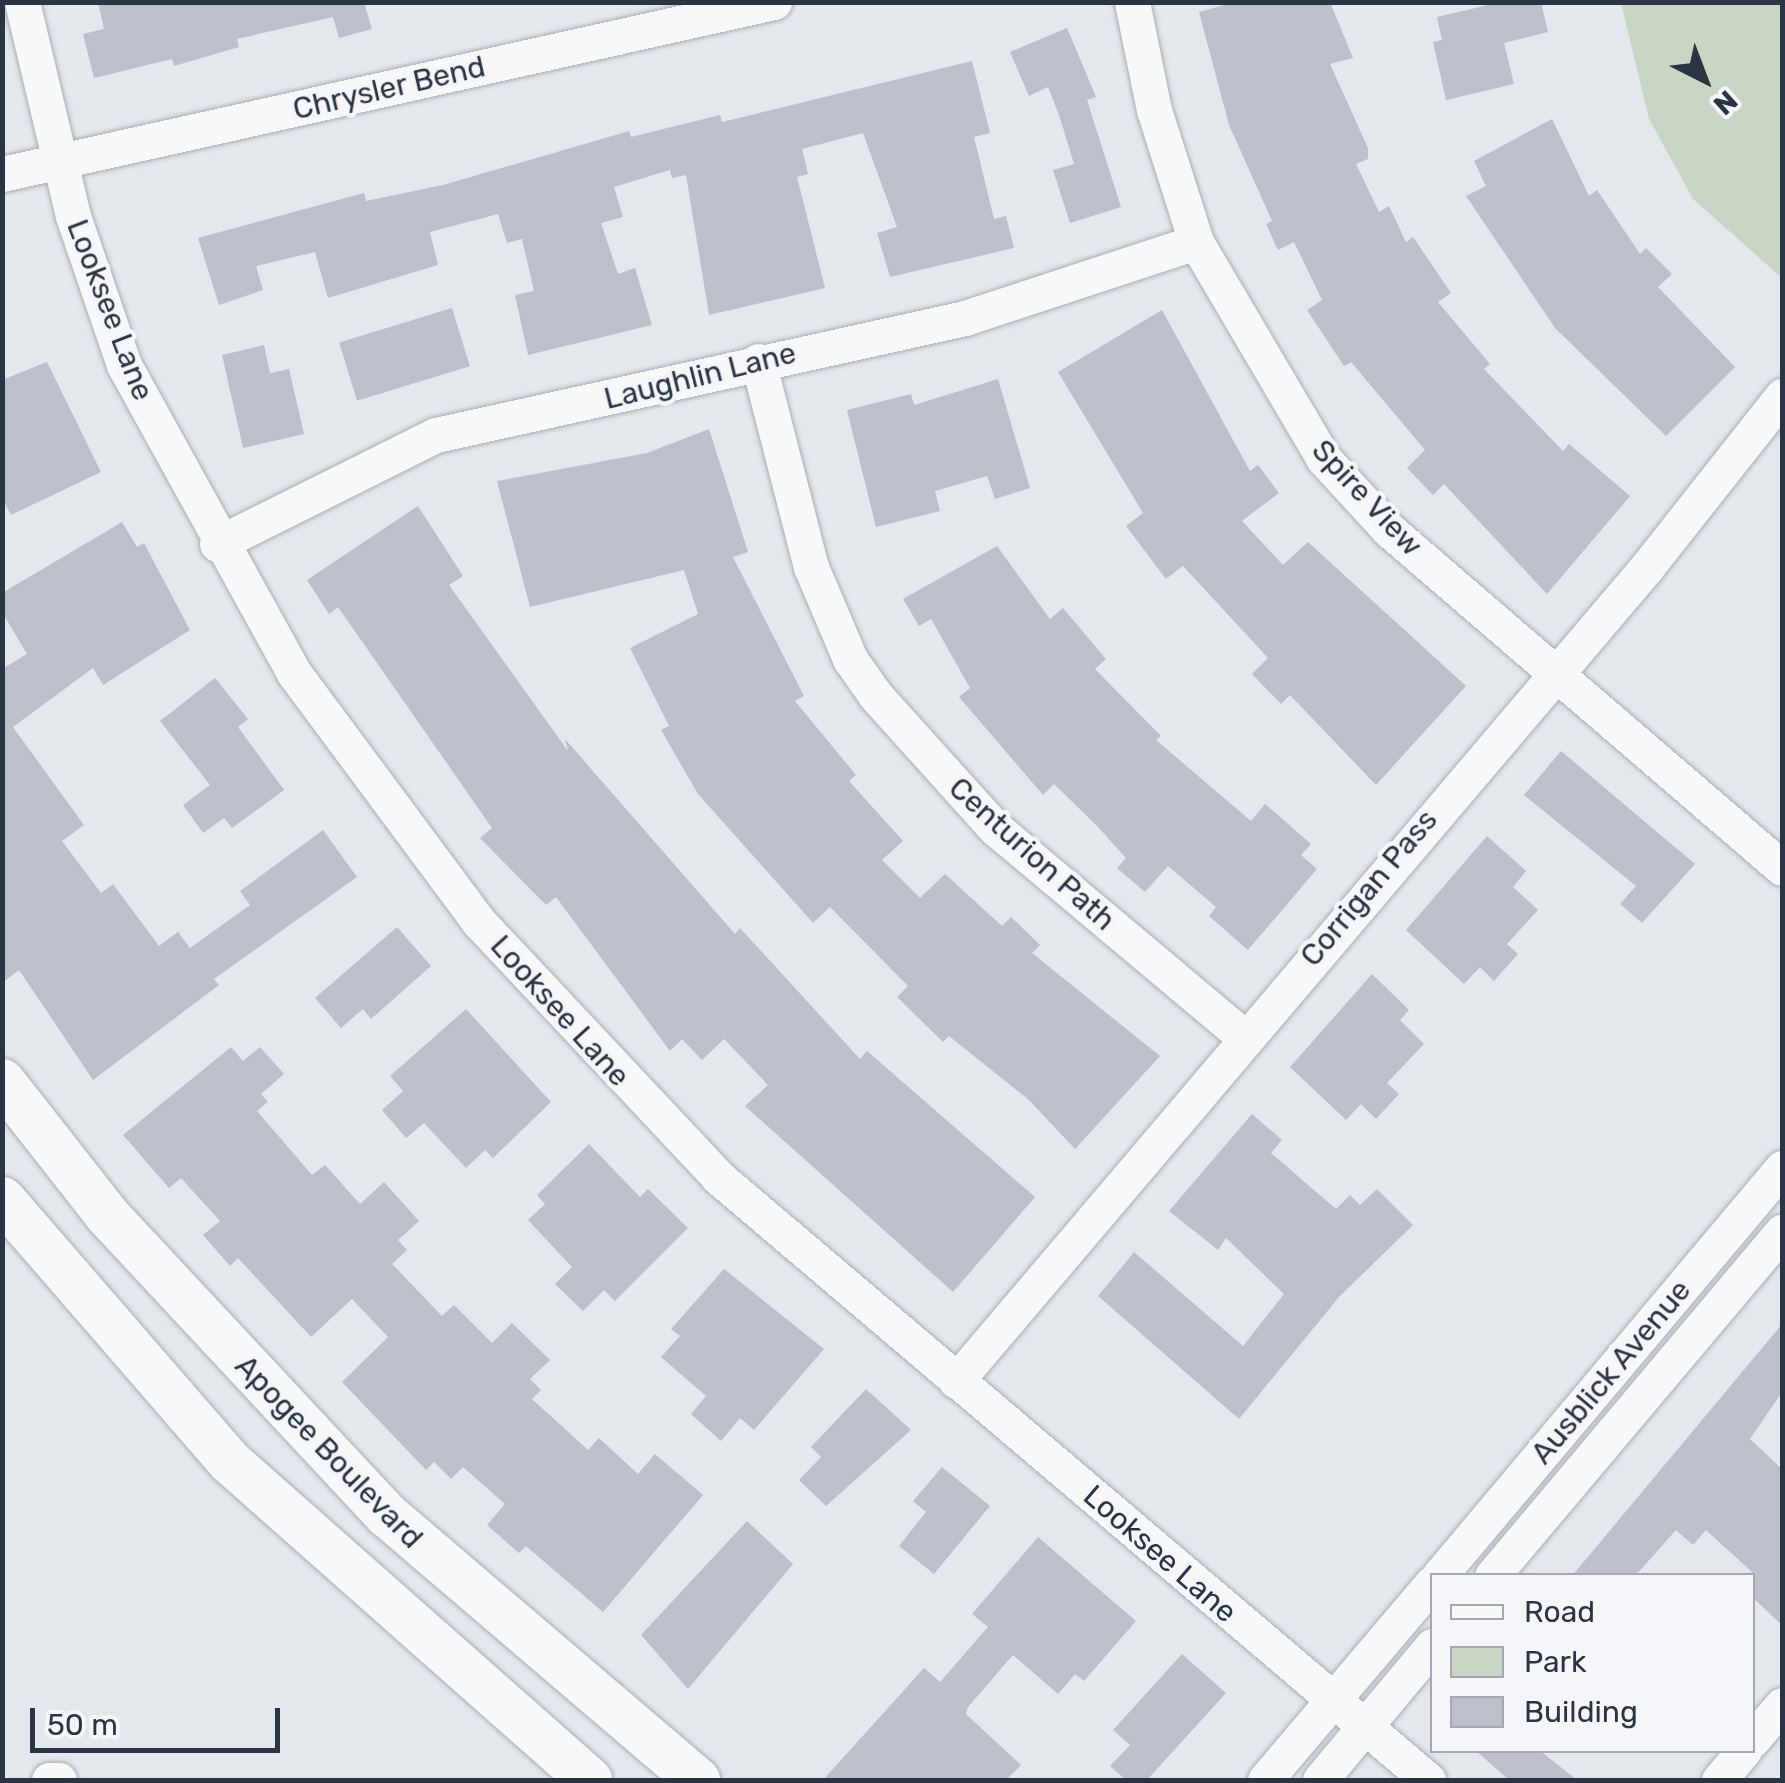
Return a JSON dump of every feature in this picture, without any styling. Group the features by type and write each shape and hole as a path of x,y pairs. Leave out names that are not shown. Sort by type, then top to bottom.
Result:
{"street":[{"name":"Looksee Lane","path":"22,2 59,162 124,365 217,544 379,794 578,1035 718,1178 1428,1780"},
{"name":"Chrysler Bend","path":"2,174 774,2"},
{"name":"Spire View","path":"1132,2 1162,142 1196,242 1324,458 1389,530 1782,868"},
{"name":"Laughlin Lane","path":"217,544 436,435 1052,296 1196,242"},
{"name":"Centurion Path","path":"758,361 811,566 850,659 876,696 995,828 1244,1037"},
{"name":"Corrigan Pass","path":"956,1382 1782,396"},
{"name":"Apogee Boulevard","path":"2,1081 107,1216 386,1516 697,1780"},
{"name":"Ausblick Avenue","path":"1441,1573 1782,1168"},
{"path":"7,1215 229,1461 589,1780"},
{"name":"Ausblick Avenue","path":"1495,1573 1782,1232"},
{"path":"1265,1780 1430,1585"},
{"path":"1320,1780 1430,1648"},
{"path":"1755,1736 1782,1705"},
{"path":"1718,1780 1741,1753"}],"green space":[{"path":"1621,3 1782,3 1782,278 1693,199 1649,119"}],"building":[{"path":"98,2 364,2 372,29 339,38 333,17 237,39 239,47 174,66 172,59 94,78 83,34 104,29"},
{"path":"1235,2 1330,2 1353,58 1330,64 1368,148 1368,159 1356,164 1379,212 1389,206 1406,242 1413,237 1451,293 1438,302 1490,364 1484,369 1563,451 1569,444 1630,496 1547,594 1444,484 1433,495 1407,468 1425,450 1351,362 1344,366 1307,310 1322,300 1294,242 1278,250 1266,224 1272,221 1229,125 1199,12"},
{"path":"1501,2 1541,2 1548,32 1504,43 1514,84 1446,100 1433,42 1442,40 1437,17"},
{"path":"1067,28 1096,97 1087,100 1121,207 1070,223 1053,170 1074,164 1059,115 1048,87 1029,96 1010,52"},
{"path":"972,61 990,133 974,137 994,219 1006,216 1014,248 890,277 877,233 897,227 863,133 802,149 808,174 797,177 825,288 709,315 686,175 672,178 670,170 614,187 623,217 601,223 618,274 635,268 652,325 528,355 515,295 534,291 522,239 507,243 498,214 430,232 438,265 328,298 315,252 256,266 263,290 219,305 198,238 364,193 366,201 443,185 629,131 631,137 720,115 722,122"},
{"path":"1552,119 1589,196 1597,190 1640,254 1646,248 1672,274 1658,287 1735,367 1666,436 1555,328 1466,196 1486,186 1474,161"},
{"path":"452,308 470,366 357,401 339,342"},
{"path":"1162,310 1250,471 1258,465 1279,493 1242,521 1283,565 1308,542 1466,686 1376,785 1290,695 1281,704 1252,674 1268,658 1183,566 1166,579 1126,526 1143,513 1058,372"},
{"path":"264,345 270,373 289,369 304,434 243,448 222,355"},
{"path":"47,362 101,472 11,515 2,498 2,380"},
{"path":"998,379 1030,488 995,499 987,476 935,491 940,511 876,527 847,410 911,394 914,405"},
{"path":"709,429 748,552 733,557 804,696 795,701 856,775 849,781 903,841 882,860 920,898 945,874 1002,926 1011,917 1040,945 1032,953 1160,1056 1075,1149 1029,1100 949,1036 943,1042 897,997 908,986 830,907 813,923 698,794 661,730 669,726 630,648 698,614 684,570 530,607 497,481 647,453"},
{"path":"418,506 463,576 449,585 568,751 565,739 735,934 740,928 860,1059 867,1051 1035,1197 953,1292 745,1106 768,1085 724,1039 702,1060 682,1039 670,1051 556,897 546,905 480,838 492,828 338,607 329,614 307,580"},
{"path":"122,522 137,547 144,543 190,630 103,685 93,668 13,727 84,825 62,841 101,893 113,884 159,946 178,932 190,948 250,905 240,891 323,830 357,877 214,979 219,985 93,1080 19,970 2,983 2,669 27,654 2,612 2,593"},
{"path":"997,546 1050,619 1063,608 1106,659 1095,669 1161,736 1156,740 1251,821 1265,804 1311,844 1301,855 1317,869 1248,950 1209,916 1216,907 1168,866 1145,892 1117,868 1126,858 1097,826 1054,784 1043,795 959,697 970,688 931,619 919,626 903,599"},
{"path":"215,678 248,719 238,727 284,790 232,828 224,818 203,833 183,805 210,785 160,721"},
{"path":"1561,751 1695,864 1642,923 1620,904 1636,886 1524,795"},
{"path":"1487,836 1526,871 1513,887 1538,910 1507,944 1518,954 1494,981 1480,967 1464,984 1406,930"},
{"path":"397,927 431,966 371,1019 363,1009 341,1028 315,998"},
{"path":"1372,974 1409,1010 1400,1020 1424,1044 1387,1083 1399,1094 1376,1119 1361,1104 1346,1120 1290,1067"},
{"path":"466,1009 551,1102 493,1158 485,1150 466,1168 424,1123 406,1138 382,1110 403,1091 390,1076"},
{"path":"231,1047 243,1061 260,1047 284,1074 261,1094 268,1102 257,1111 312,1175 325,1165 360,1204 384,1182 419,1221 398,1240 407,1250 392,1264 442,1316 454,1305 492,1343 512,1323 550,1360 530,1379 541,1390 532,1399 588,1450 599,1438 638,1474 655,1454 703,1495 603,1612 526,1546 519,1553 487,1525 505,1504 463,1467 451,1479 434,1462 426,1470 342,1382 388,1337 352,1299 311,1337 238,1258 230,1266 203,1235 220,1221 181,1178 169,1188 123,1135"},
{"path":"1252,1114 1282,1140 1271,1153 1336,1209 1350,1195 1360,1205 1377,1189 1413,1225 1339,1297 1239,1419 1098,1296 1134,1252 1243,1346 1284,1294 1226,1238 1218,1250 1169,1211"},
{"path":"589,1144 640,1197 648,1189 688,1228 615,1301 604,1290 583,1311 555,1284 572,1267 528,1220 545,1204 537,1195"},
{"path":"724,1269 824,1349 754,1430 740,1418 721,1441 691,1414 706,1396 661,1357 680,1336 671,1329"},
{"path":"1782,1324 1782,1392 1750,1439 1782,1469 1782,1625 1755,1600 1755,1573 1706,1530 1693,1545 1676,1530 1638,1573 1574,1573"},
{"path":"866,1389 911,1430 826,1506 799,1480 821,1457 811,1447"},
{"path":"942,1467 990,1506 934,1574 899,1546 926,1512 913,1501"},
{"path":"747,1521 793,1564 688,1689 641,1635"},
{"path":"1038,1537 1136,1621 1084,1681 1075,1674 1058,1694 1013,1655 968,1707 966,1714 1021,1765 1006,1780 823,1780 924,1668 940,1682 988,1627 972,1614"},
{"path":"1182,1654 1226,1693 1147,1780 1126,1780 1110,1766 1130,1745 1113,1730"},
{"path":"1478,1753 1543,1753 1577,1780 1509,1780"}]}
